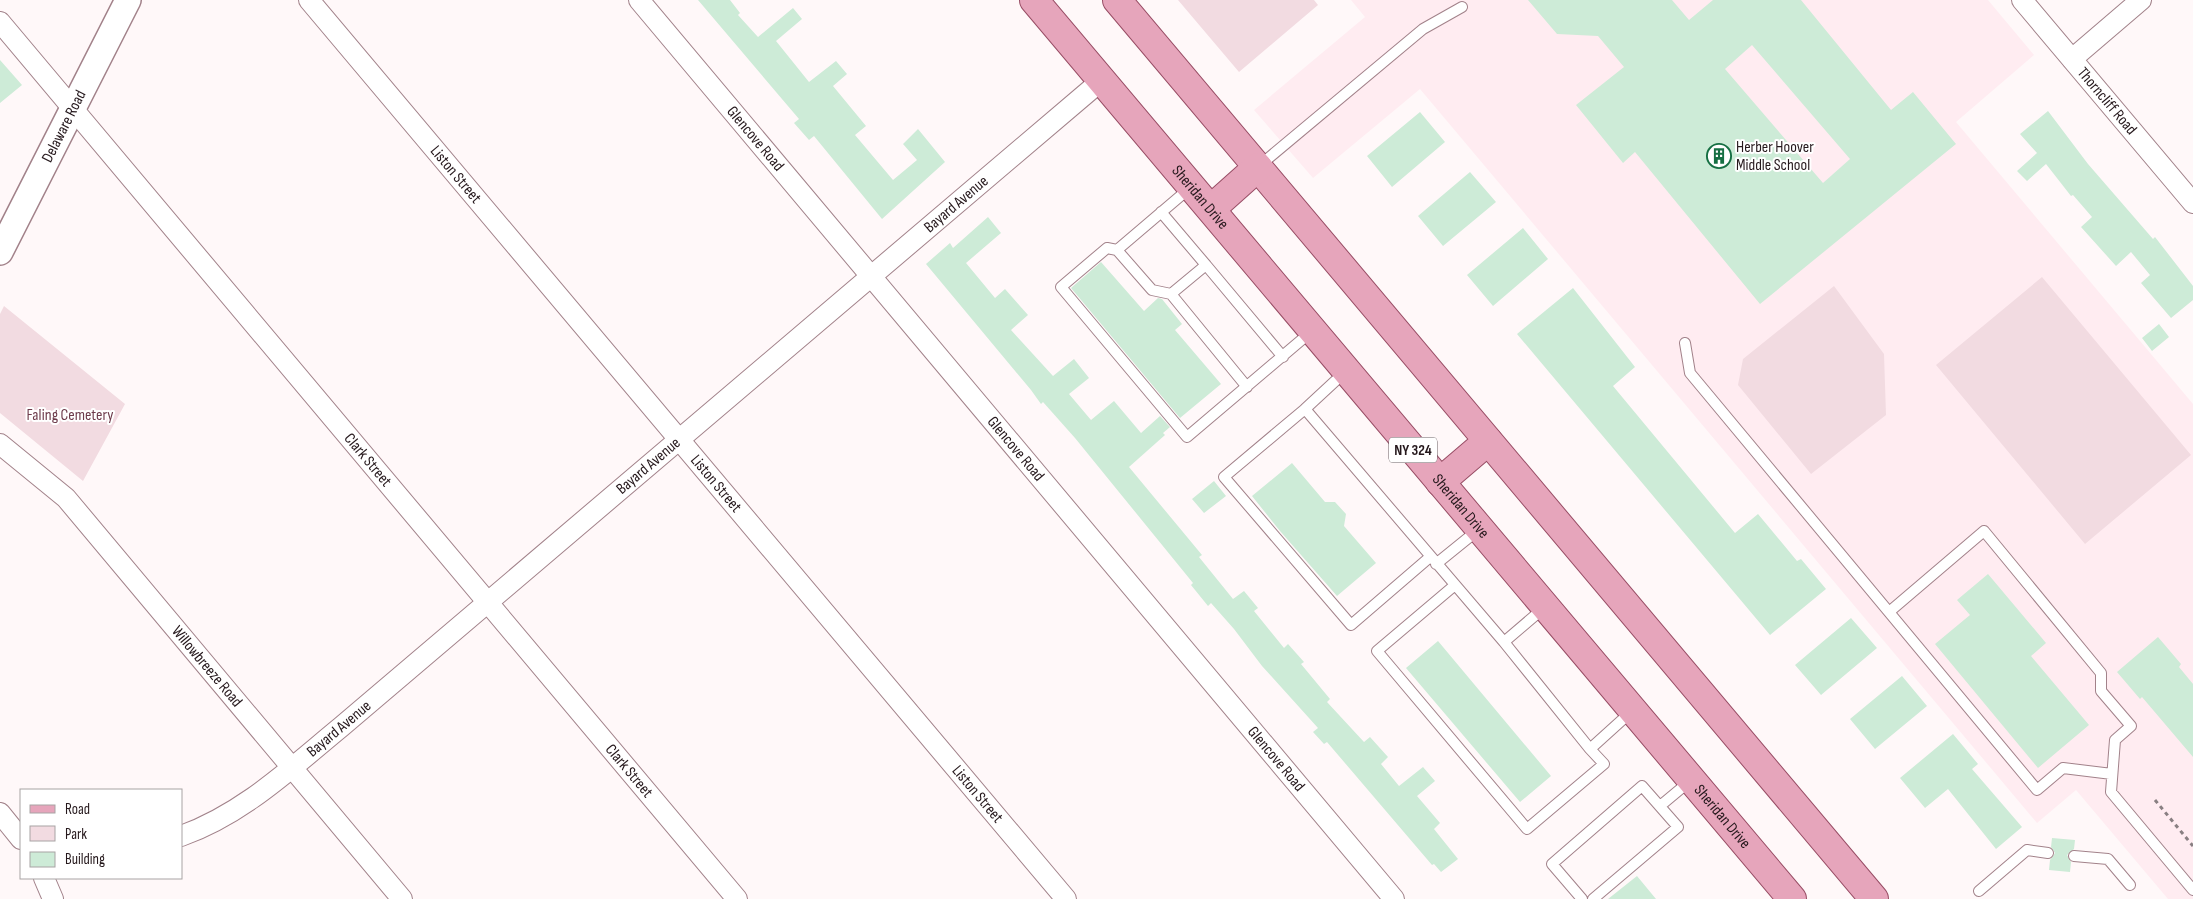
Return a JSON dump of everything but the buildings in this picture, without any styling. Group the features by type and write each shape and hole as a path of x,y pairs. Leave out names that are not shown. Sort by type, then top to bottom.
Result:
{"main road":[{"name":"Sheridan Drive","path":"1034,0 1792,899"},
{"path":"1117,0 1874,899"},
{"path":"1211,210 1258,167"},
{"path":"1440,482 1488,441"}],"street":[{"name":"Delaware Road","path":"0,252 128,0"},
{"name":"Liston Street","path":"309,0 1066,899"},
{"name":"Glencove Road","path":"638,0 1394,899"},
{"name":"Thorncliff Road","path":"2022,0 2193,203"},
{"path":"2072,59 2141,0"},
{"name":"Clark Street","path":"0,22 737,899"},
{"name":"Bayard Avenue","path":"182,836 218,819 251,800 1102,80"},
{"name":"Willowbreeze Road","path":"0,444 66,498 402,899"},
{"path":"0,813 20,838"},
{"path":"44,879 53,899"}],"lane":[{"path":"1258,167 1423,29 1462,7"},
{"path":"1117,250 1191,186"},
{"path":"1161,212 1283,357"},
{"path":"1247,387 1171,294 1152,290 1117,250 1107,248 1061,287 1187,437 1247,387 1283,357 1313,330"},
{"path":"1171,294 1206,265"},
{"path":"1685,343 1690,373 2037,790 2063,768 2112,774"},
{"path":"1346,370 1306,409 1224,477 1351,625 1433,560 1480,528"},
{"path":"1306,409 1504,642 1604,764 1527,829 1377,651 1454,585"},
{"path":"1889,612 1984,531 2101,672 2101,691 2131,726 2115,740 2111,792 2193,890"},
{"path":"1504,642 1546,607"},
{"path":"1590,749 1633,711"},
{"path":"1660,806 1691,780"},
{"path":"1582,899 1552,864 1642,786 1678,827 1592,899"},
{"path":"1979,890 2027,850 2048,853"},
{"path":"2074,856 2108,859 2130,885"}],"path":[{"path":"2155,800 2193,846"}],"shaded area":[{"path":"1351,0 1988,0 2034,55 1956,122 2193,404 2193,899 2168,899 2076,790 2037,823 1420,89 1313,178 1254,110 1365,17"}],"green space":[{"path":"1178,0 1314,0 1318,5 1239,72"},
{"path":"2042,277 2191,455 2085,544 1936,365"},
{"path":"1834,286 1884,354 1886,415 1811,474 1738,385 1743,359"},
{"name":"Faling Cemetery","path":"4,306 125,404 83,481 0,413 0,314"}],"place":[{"name":"Herber Hoover Middle School","path":"1719,156"}]}
